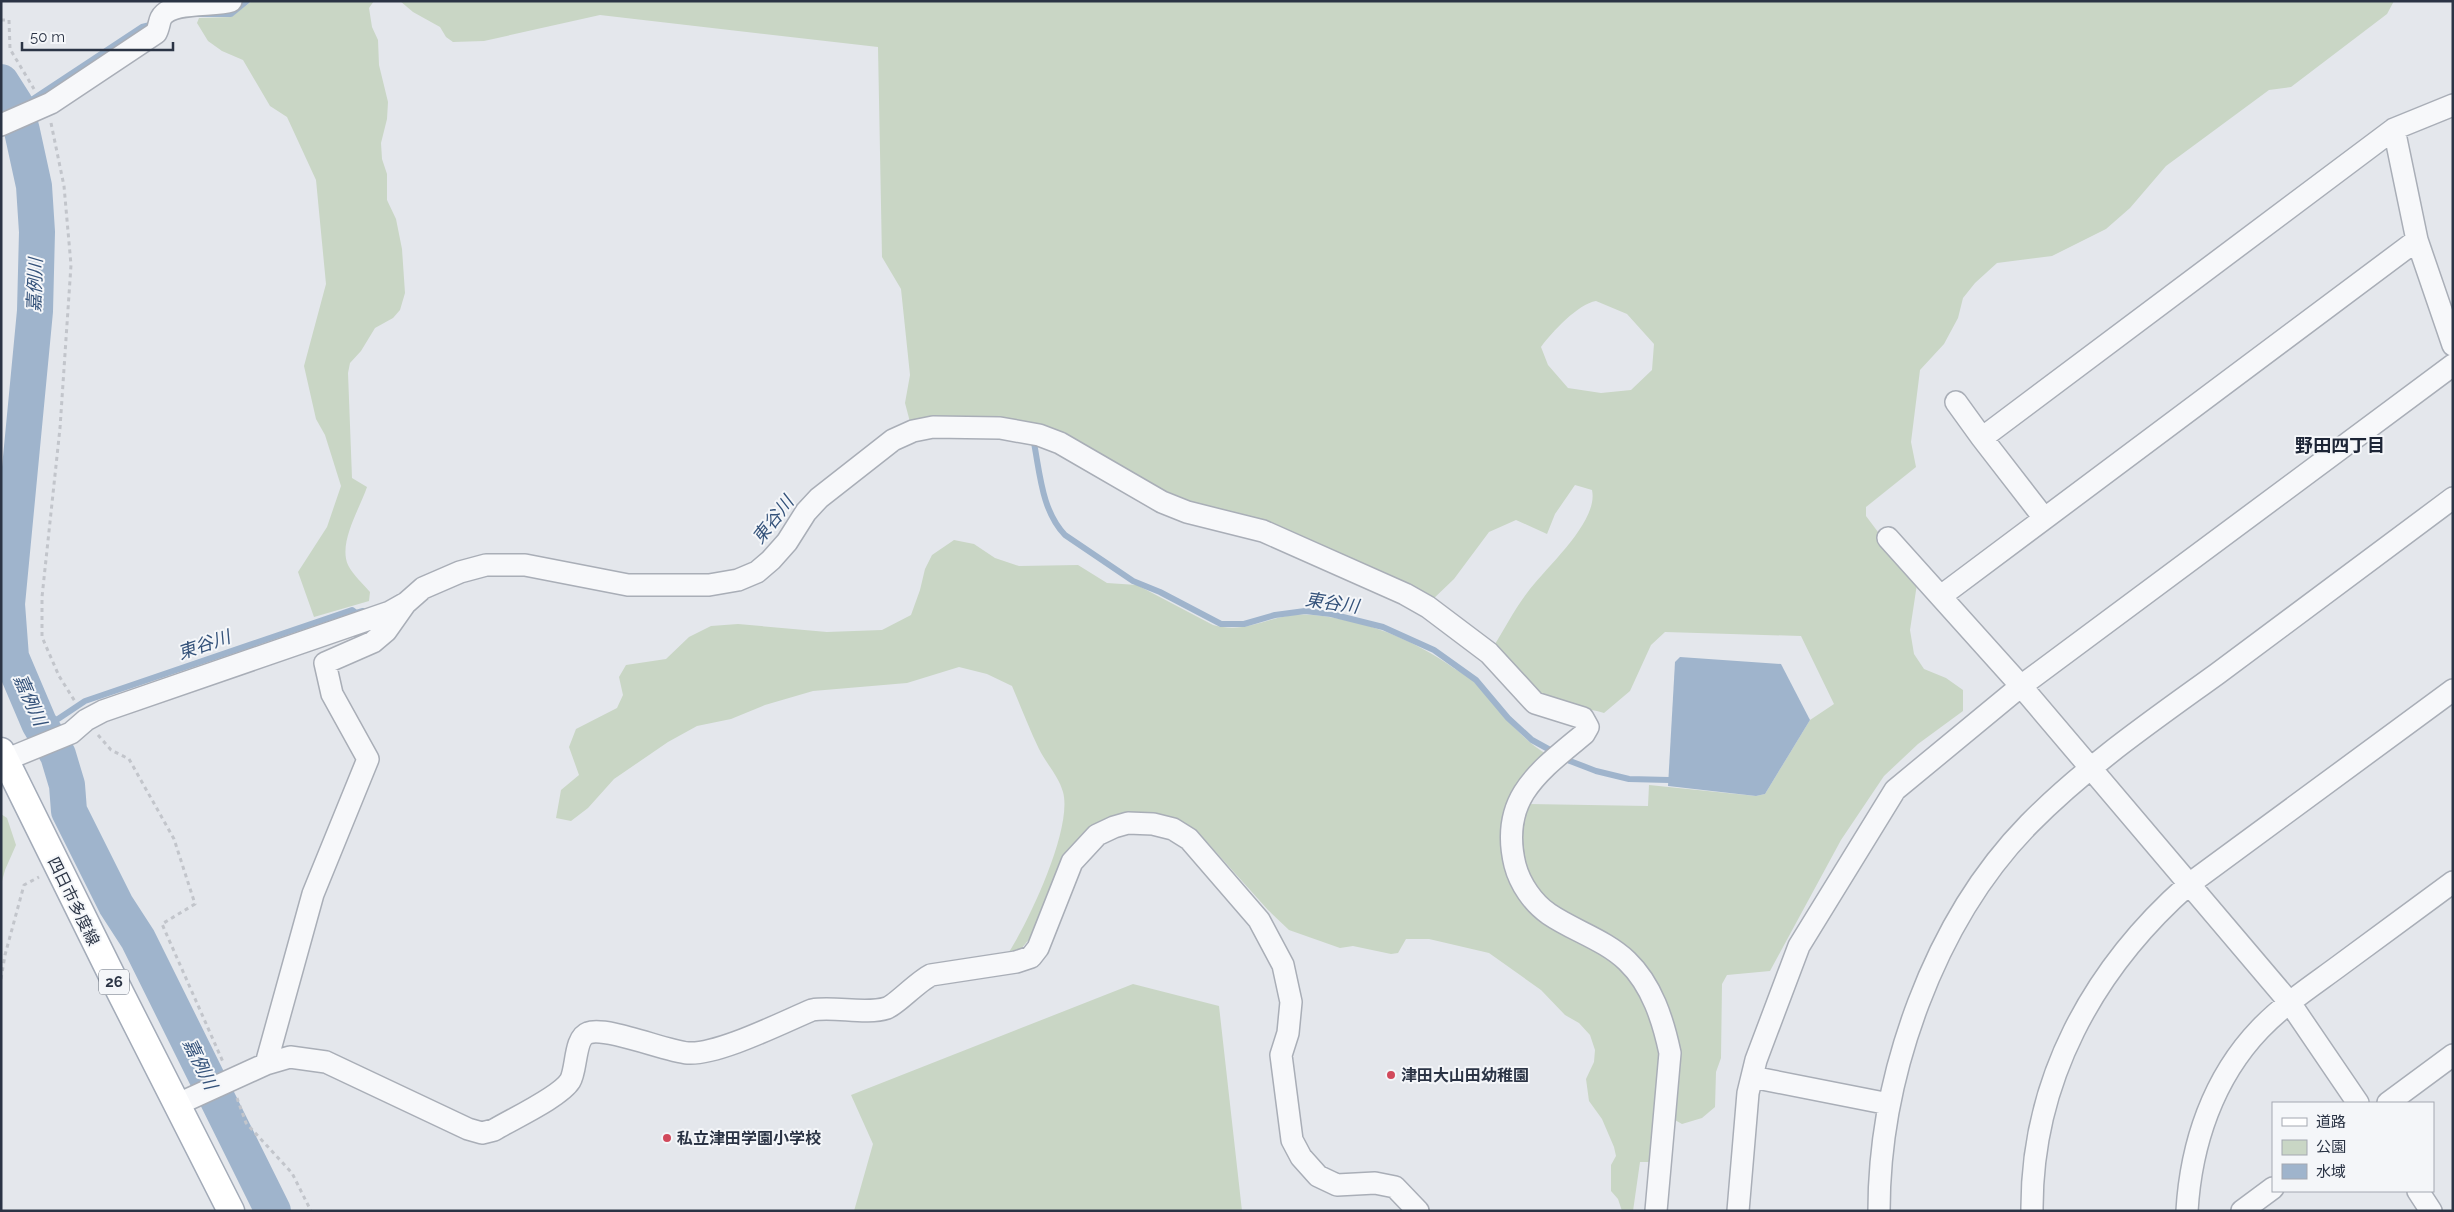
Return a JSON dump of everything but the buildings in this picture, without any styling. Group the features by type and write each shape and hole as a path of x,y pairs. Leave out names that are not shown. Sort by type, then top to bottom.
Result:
{"main road":[{"name":"四日市多度線","path":"3,756 57,866 184,1102 231,1211"}],"street":[{"path":"1,125 41,109 156,32 161,18 170,11 196,3 216,4 231,1"},
{"path":"1982,438 2394,130 2453,105"},
{"path":"2394,130 2418,240 2453,345"},
{"path":"1941,596 2418,240"},
{"path":"1738,1211 1748,1093 1756,1060 1799,946 1895,790 2021,686 2453,365"},
{"path":"1956,402 2044,518"},
{"path":"3,756 31,750 78,727 103,711 390,612 406,603 423,588 460,572 486,565 525,565 628,585 709,584 738,580 757,572 771,560 787,542 806,512 819,498 893,440 913,431 933,427 1000,428 1039,435 1060,443 1162,502 1187,512 1263,531 1405,594 1428,607 1489,653 1535,703 1583,718 1588,727 1584,734 1546,766 1516,806 1511,825 1511,850 1518,876 1529,895 1548,914 1609,946 1628,962 1645,982 1657,1006 1666,1030 1670,1053 1656,1211"},
{"path":"1879,1211 1880,1170 1889,1104 1912,1016 1944,947 1963,912 2001,858 2027,826 2089,768 2453,498"},
{"path":"1888,538 1929,586 1941,596 2021,686 2290,1003 2357,1102"},
{"path":"266,1064 313,894 368,759 332,694 325,663 374,642 386,631 406,603"},
{"path":"2032,1211 2036,1148 2049,1090 2065,1047 2086,1004 2120,957 2158,912 2188,885 2453,690"},
{"path":"184,1102 266,1064 290,1057 326,1062 468,1130 482,1133 494,1130 562,1090 573,1074 578,1047 588,1032 606,1032 688,1053 709,1052 812,1010 827,1008 854,1010 888,1008 919,981 930,975 1016,962 1031,957 1038,948 1072,862 1082,850 1096,835 1114,827 1128,823 1153,824 1173,829 1189,839 1259,920 1283,966 1291,1002 1288,1033 1282,1055 1292,1140 1301,1157 1318,1176 1337,1186 1375,1184 1395,1187 1418,1211"},
{"path":"2187,1211 2196,1147 2210,1105 2247,1045 2261,1028 2290,1003 2453,882"},
{"path":"2389,1102 2453,1055"},
{"path":"1752,1077 1889,1104"},
{"path":"2242,1211 2272,1189"},
{"path":"2419,1192 2431,1211"}],"path":[{"path":"1,20 9,20 10,49 31,84"},
{"path":"41,109 53,127 64,186 71,265 60,428 42,597 42,636 78,727 111,750 129,759 174,839 194,904 162,924 231,1080 246,1123 292,1173 311,1211"},
{"path":"1,980 5,955 24,885 57,866"}],"green space":[{"path":"252,1 374,1 369,8 372,27 378,40 379,65 388,102 387,119 381,143 382,159 387,174 387,200 396,219 402,249 405,293 400,310 393,318 375,328 361,351 350,363 348,373 352,478 367,487 351,526 346,546 346,556 350,569 370,592 369,601 314,617 298,572 327,527 341,486 325,435 316,419 304,366 326,284 316,180 287,117 270,106 243,60 222,51 208,41 197,23 199,18 231,17"},
{"path":"400,1 2394,1 2387,14 2291,87 2269,90 2166,166 2130,208 2106,229 2052,256 1997,263 1975,283 1963,298 1958,318 1944,344 1920,370 1911,442 1916,467 1866,507 1866,516 1917,584 1910,630 1914,654 1924,669 1946,678 1963,690 1963,711 1918,744 1884,776 1841,840 1770,971 1727,975 1722,984 1721,1058 1716,1072 1715,1107 1702,1118 1682,1124 1673,1119 1664,1003 1543,900 1523,868 1520,824 1529,804 1648,806 1649,785 1756,796 1765,794 1810,720 1834,704 1801,636 1665,632 1651,645 1630,691 1604,713 1555,704 1537,696 1528,689 1492,649 1527,593 1579,530 1592,503 1592,490 1575,485 1555,514 1547,534 1516,520 1489,532 1454,579 1430,602 1184,507 1083,451 910,422 905,403 910,375 901,289 882,257 878,47 600,15 484,41 453,42 446,37 440,27 413,12","holes":["1596,301 1627,314 1654,344 1652,370 1631,390 1601,393 1568,388 1548,365 1541,347 1558,327 1581,307 1589,303"]},
{"path":"954,540 974,544 995,558 1019,566 1078,565 1107,583 1137,585 1213,625 1233,628 1242,627 1277,618 1303,614 1363,624 1426,650 1474,682 1517,731 1546,754 1505,868 1617,964 1648,1007 1656,1027 1660,1052 1657,1115 1651,1162 1640,1162 1633,1211 1622,1211 1618,1199 1611,1191 1611,1165 1616,1156 1614,1147 1602,1119 1589,1101 1586,1079 1594,1062 1595,1050 1590,1035 1579,1023 1565,1015 1541,990 1489,953 1429,939 1406,939 1398,953 1391,954 1353,946 1340,948 1289,930 1268,910 1206,841 1183,823 1160,814 1134,812 1115,815 1097,823 1066,851 1031,937 1021,949 1009,952 1038,897 1056,850 1062,828 1063,792 1039,749 1012,686 987,674 959,667 907,683 813,691 765,705 731,719 697,726 668,742 614,779 588,808 571,821 556,818 561,790 579,775 569,747 576,729 617,708 623,695 619,677 626,665 666,659 689,637 711,626 738,624 827,632 882,630 911,615 925,569 932,555"},
{"path":"1,814 7,818 16,845 5,870 1,885"},
{"path":"1133,984 1219,1006 1242,1211 854,1211 873,1144 851,1095"}],"water":[{"path":"1680,657 1781,664 1810,720 1765,794 1756,796 1668,786 1675,662"}],"waterway":[{"path":"196,14 231,14 247,1"},
{"path":"15,104 33,99 142,27 150,25"},
{"name":"嘉例川","path":"1,82 15,104 22,131 34,186 37,232 35,311 7,604 11,657 39,723 58,755 67,785 69,811 116,905 138,939 273,1211"},
{"name":"東谷川","path":"1034,443 1043,492 1051,515 1057,525 1065,535 1133,581 1160,592 1221,624 1244,624 1275,615 1305,611 1331,614 1383,627 1434,650 1476,680 1508,718 1532,740 1570,761 1596,771 1629,779 1669,780"},
{"name":"東谷川","path":"39,723 58,719 85,701 352,610 356,613 363,611"}],"place":[{"name":"津田大山田幼稚園","path":"1391,1075"},
{"name":"私立津田学園小学校","path":"667,1138"}],"district":[{"name":"野田四丁目","path":"2340,446"}]}
